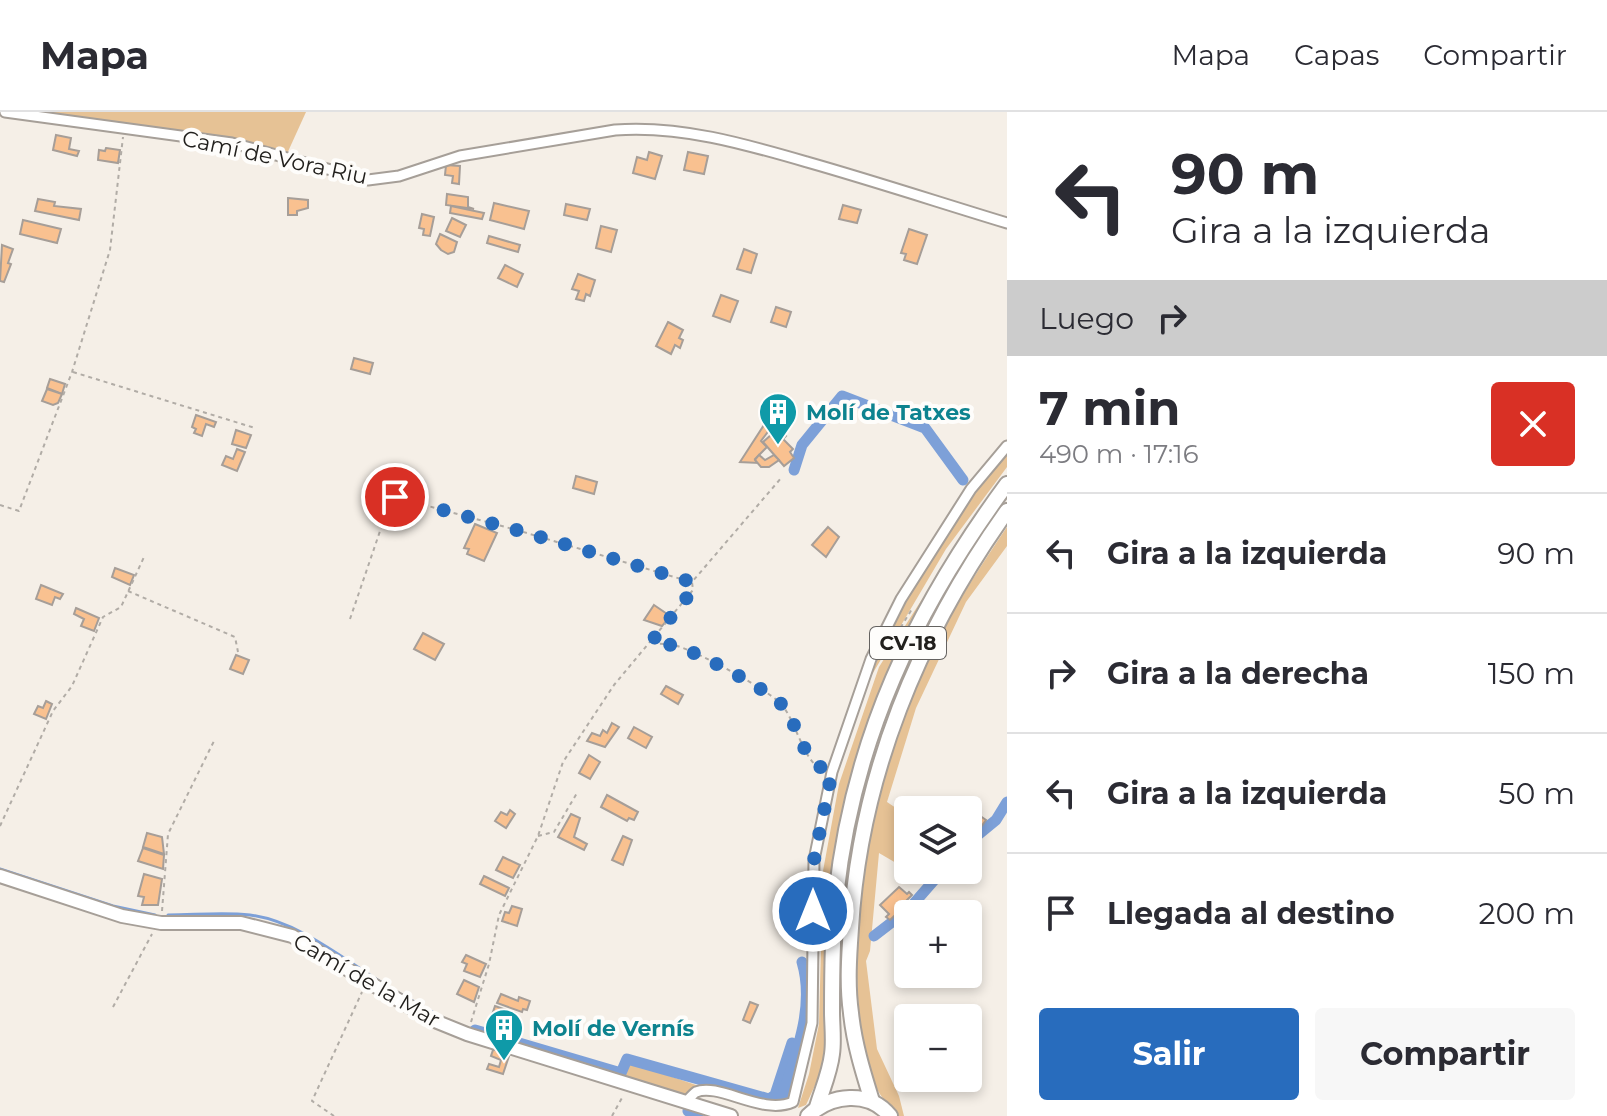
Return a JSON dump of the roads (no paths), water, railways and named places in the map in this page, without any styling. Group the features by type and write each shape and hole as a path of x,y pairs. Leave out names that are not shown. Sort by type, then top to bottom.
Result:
{"main road":[{"name":"CV-18","path":"812,1112 833,1054 836,897 848,820 866,749 891,679 917,623 959,551 1007,484"},
{"name":"CV-18","path":"812,1112 844,1096 872,1101 857,1051 850,1010 853,897 864,826 883,753 933,628 973,559 1007,511"},
{"path":"872,1101 890,1116"}],"street":[{"name":"Camí de Vora Riu","path":"5,112 232,143 368,180 399,176 460,156 599,133 633,129 660,131 758,148 1007,223"},
{"path":"686,1102 695,1093 706,1091 768,1107 783,1107 793,1102 812,1023 814,860 832,772 871,659 901,599 971,489 1007,446"},
{"name":"Camí de la Mar","path":"0,876 122,916 161,923 241,923 278,931 292,936 430,1019 467,1034 737,1116"}],"waterway":[{"path":"794,470 802,445 842,396 925,428 963,480"},
{"path":"982,832 996,820 1007,802"},
{"path":"0,869 113,906 155,915"},
{"path":"874,936 909,909 931,884"},
{"path":"168,915 230,914 268,919 320,942 384,984"},
{"path":"780,1104 805,1015 806,980 802,962"},
{"path":"397,992 443,1018"},
{"path":"475,1030 621,1073 627,1059 769,1099 775,1095 792,1043"},
{"path":"688,1111 698,1116"}],"place":[{"name":"Molí de Tatxes","path":"778,446"},
{"name":"Molí de Vernís","path":"504,1062"}]}
